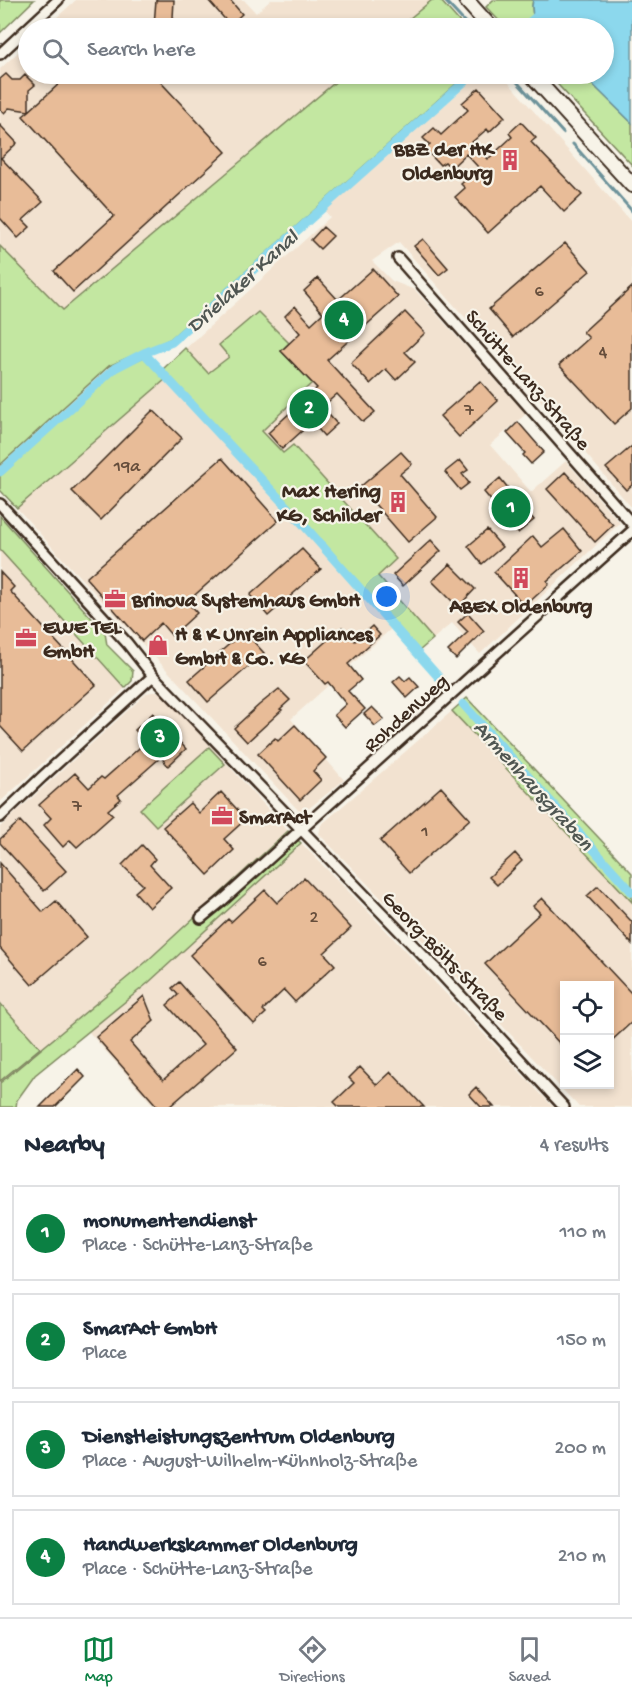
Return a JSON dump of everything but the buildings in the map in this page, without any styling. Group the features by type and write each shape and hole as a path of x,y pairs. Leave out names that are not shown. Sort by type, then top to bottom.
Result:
{"main road":[{"path":"466,0 482,18"},
{"path":"540,84 632,184"}],"street":[{"path":"39,18 58,0"},
{"path":"0,54 18,37"},
{"name":"Schütte-Lanz-Straße","path":"398,258 632,524"},
{"name":"Georg-Bölts-Straße","path":"0,504 128,643 153,676 439,972 564,1107"},
{"name":"Rohdenweg","path":"201,918 632,531"},
{"path":"0,817 153,676"}],"shaded area":[{"path":"76,0 244,0 256,13 271,0 432,0 410,18 56,18"},
{"path":"18,52 18,84 333,84 63,310 0,246 0,69"},
{"path":"469,84 510,84 632,223 632,508 517,373 399,242 372,261 392,281 415,290 526,414 490,445 531,492 566,461 620,523 480,654 452,623 433,639 377,576 396,559 293,446 283,453 162,370 330,217 324,210"},
{"path":"166,379 392,628 291,719 344,780 308,809 300,812 17,508"},
{"path":"0,550 125,688 0,802"},
{"path":"159,692 164,695 288,831 146,962 0,1083 40,1048 0,1003 0,827 147,693","holes":["209,748 225,765 156,826"]},
{"path":"452,711 632,902 632,1107 579,1107 562,1089 614,1089 614,981 560,981 560,1087 319,834 321,825"},
{"path":"301,843 553,1107 155,1107 88,1031 148,983"}],"green space":[{"path":"0,0 34,0 0,33"},
{"path":"432,0 440,0 456,18 410,18"},
{"path":"493,0 533,0 534,18 496,18 486,7"},
{"path":"333,84 456,84 170,339 109,366 0,465 0,246 63,310"},
{"path":"557,84 592,84 632,123 632,165"},
{"path":"258,312 289,343 281,351 312,383 262,431 283,453 293,445 396,559 378,576 433,639 419,651 303,520 162,370 185,348 208,373 229,357 219,345"},
{"path":"144,357 166,379 17,508 0,490 0,476 116,370"},
{"path":"0,516 105,633 107,645 133,671 132,681 125,688 0,550"},
{"path":"467,698 632,873 632,902 452,711"},
{"path":"209,747 225,764 156,826 140,809"},
{"path":"288,831 301,843 148,983 35,1075 17,1100 16,1107 0,1107 0,1083 146,962"},
{"path":"0,1003 40,1048 0,1081"}],"water":[{"path":"533,0 632,0 632,123 592,84 614,84 614,18 534,18"}],"waterway":[{"name":"Drielaker Kanal","path":"535,18 556,0"},
{"path":"446,2 461,18"},
{"name":"Drielaker Kanal","path":"0,472 115,368 172,342 462,84"},
{"path":"519,84 563,133"},
{"path":"573,144 632,211"},
{"name":"Armenhausgraben","path":"144,353 301,522 443,682"},
{"name":"Armenhausgraben","path":"463,704 632,892"}],"place":[{"name":"BBZ der HK Oldenburg","path":"510,160"},
{"name":"Handwerkskammer Oldenburg","path":"344,320"},
{"name":"SmarAct GmbH","path":"309,409"},
{"name":"Max Hering KG, Schilder","path":"398,502"},
{"name":"monumentendienst","path":"511,508"},
{"name":"ABEX Oldenburg","path":"521,578"},
{"name":"Brinova Systemhaus GmbH","path":"115,599"},
{"name":"EWE TEL GmbH","path":"26,638"},
{"name":"H & K Unrein Appliances GmbH & Co. KG","path":"158,645"},
{"name":"Dienstleistungszentrum Oldenburg","path":"160,738"},
{"name":"SmarAct","path":"222,816"}]}
